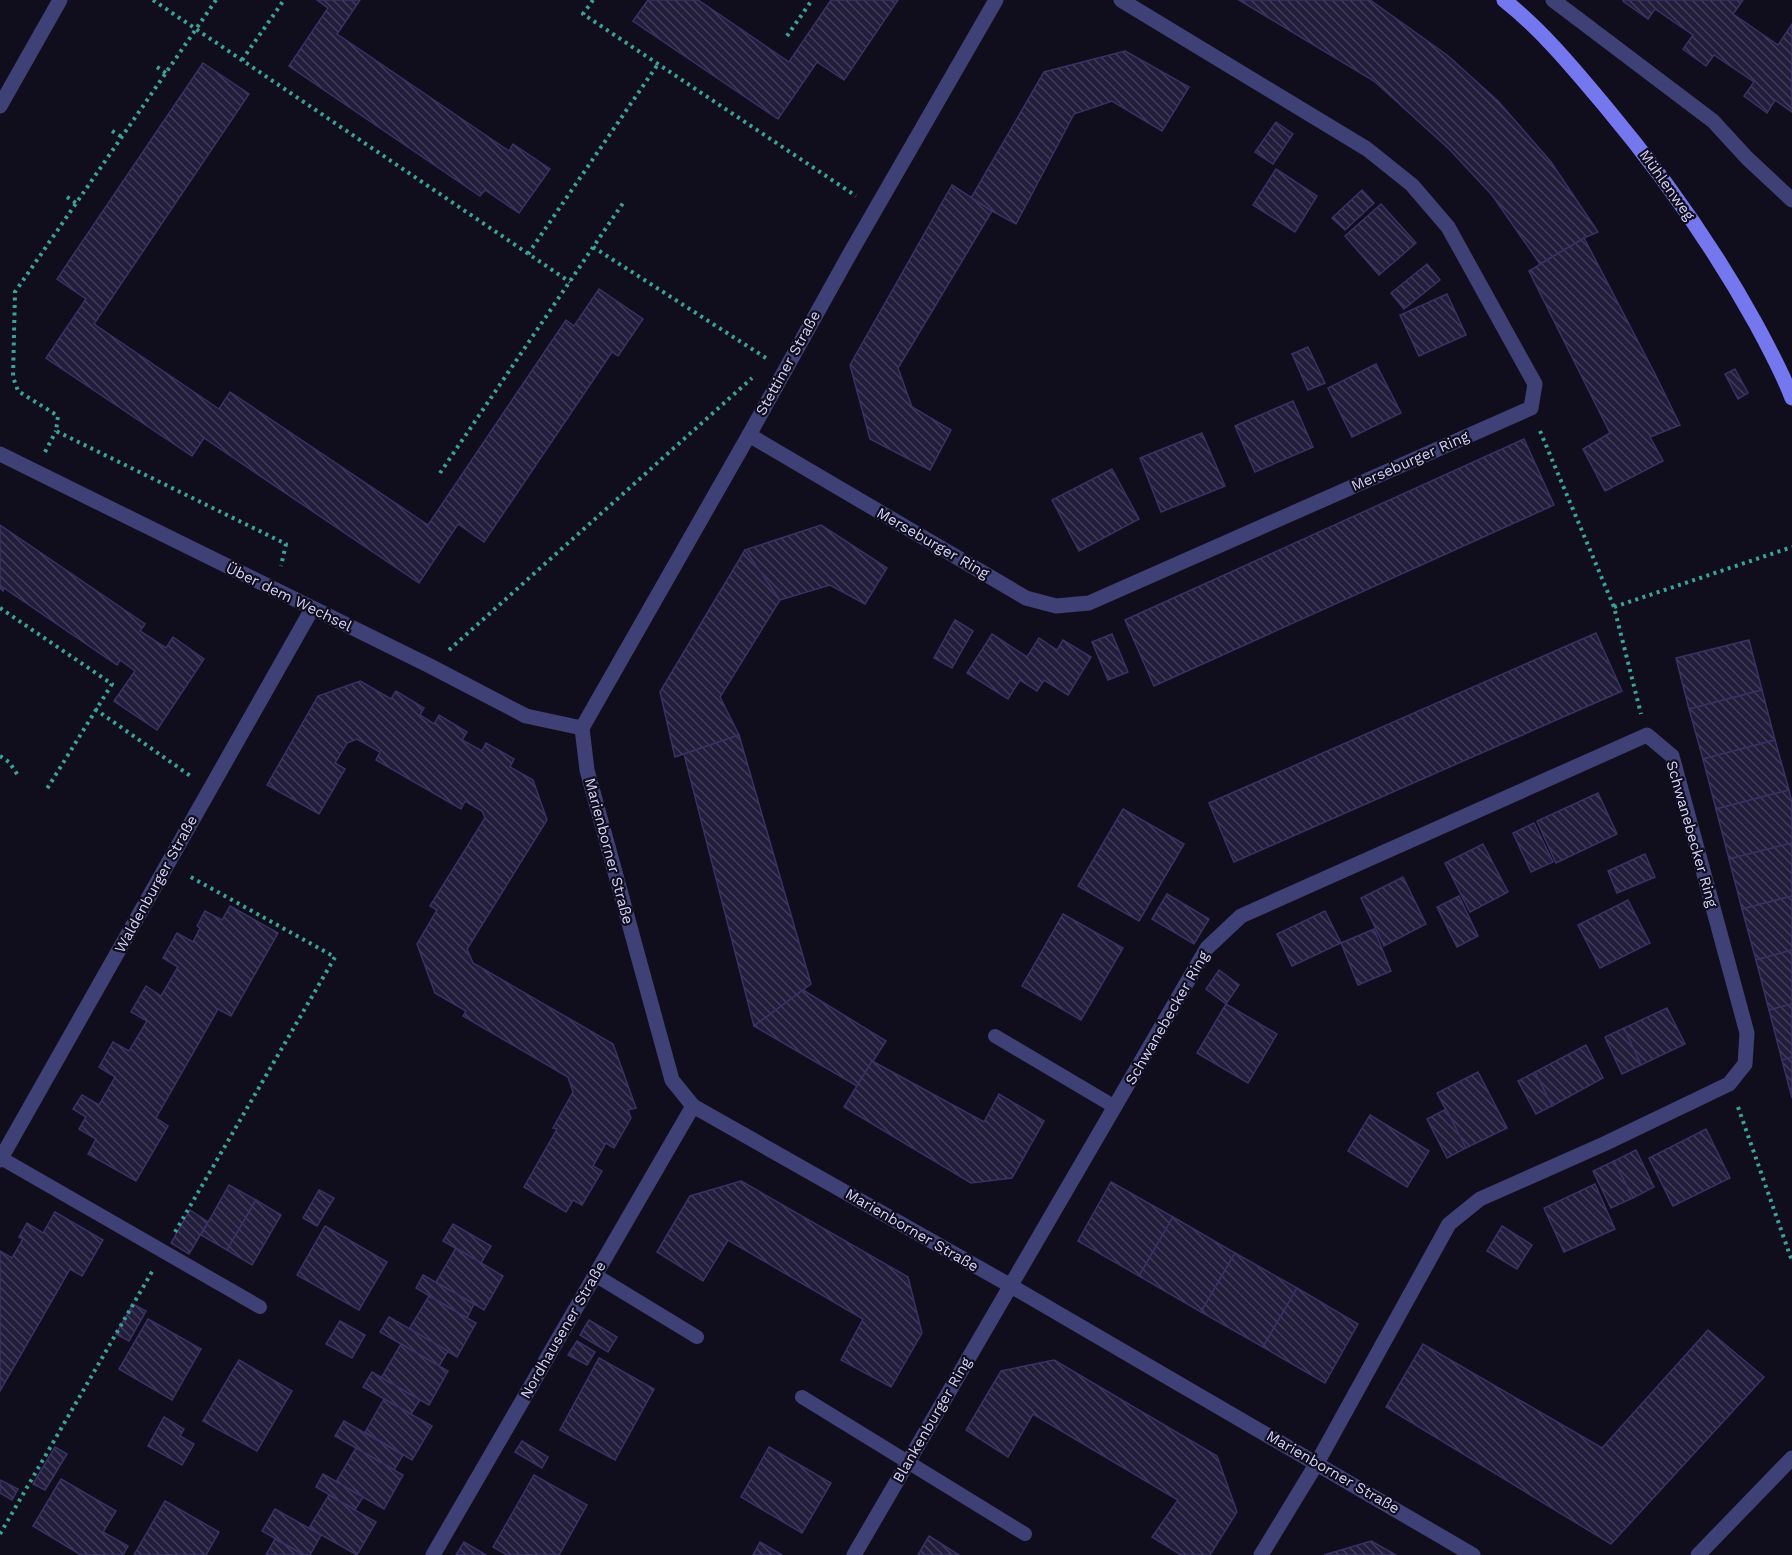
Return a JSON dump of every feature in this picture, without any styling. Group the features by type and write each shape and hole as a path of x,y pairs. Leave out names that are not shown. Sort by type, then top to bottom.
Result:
{"street":[{"path":"0,106 60,0"},
{"name":"Stettiner Straße","path":"582,728 996,0"},
{"path":"1120,0 1367,149 1412,185 1448,227 1534,384 1531,408"},
{"name":"Mühlenweg","path":"1504,0 1521,14 1583,80 1647,156 1738,291 1782,373 1792,398"},
{"path":"1553,0 1713,121 1747,158 1792,200"},
{"name":"Merseburger Ring","path":"749,435 1026,598 1056,606 1089,603 1531,408"},
{"name":"Über dem Wechsel","path":"0,454 430,666 526,716 582,728"},
{"name":"Waldenburger Straße","path":"1,1159 312,609"},
{"name":"Marienborner Straße","path":"582,728 587,770 672,1080 693,1106 1011,1286 1473,1555"},
{"name":"Schwanebecker Ring","path":"1011,1286 1207,948 1241,915 1647,735 1672,756 1747,1033 1745,1064 1730,1084"},
{"path":"1261,1555 1317,1463 1449,1224 1480,1199 1604,1144 1730,1084"},
{"name":"Nordhausener Straße","path":"433,1555 693,1106"},
{"name":"Blankenburger Ring","path":"854,1555 1011,1286"},
{"path":"1698,1555 1792,1458"}],"lane":[{"path":"995,1036 1115,1107"},
{"path":"1,1159 260,1307"},
{"path":"595,1275 697,1337"},
{"path":"802,1397 1025,1534"}],"path":[{"path":"153,0 570,282"},
{"path":"216,0 15,292 13,377 18,391 58,416 56,431 286,544 275,590"},
{"path":"242,60 284,0"},
{"path":"593,0 583,14 876,209"},
{"path":"787,36 812,0"},
{"path":"528,254 658,64"},
{"path":"157,67 166,73"},
{"path":"112,131 122,137"},
{"path":"67,197 76,203"},
{"path":"440,473 623,203"},
{"path":"593,247 784,370"},
{"path":"430,666 770,362"},
{"path":"1531,408 1614,607 1647,735"},
{"path":"1614,607 1792,547"},
{"path":"0,608 112,684 45,792"},
{"path":"95,709 210,789"},
{"path":"0,756 9,762 19,777"},
{"path":"168,864 335,957 308,1003"},
{"path":"1730,1084 1792,1261"},
{"path":"0,1534 24,1492"}],"building":[{"path":"317,0 360,0 337,34 509,151 513,144 550,169 519,213 485,190 480,196 289,66 328,8"},
{"path":"648,0 698,0 789,62 831,0 898,0 844,80 817,62 778,119 633,21"},
{"path":"1239,0 1370,0 1447,55 1498,101 1551,162 1598,232 1540,264 1492,195 1449,149 1374,81"},
{"path":"1623,0 1743,0 1733,14 1778,45 1792,24 1792,112 1775,100 1767,113 1744,96 1754,82 1714,55 1706,66 1683,49 1693,35 1655,9 1648,19"},
{"path":"1125,51 1189,87 1162,131 1112,101 1074,114 1016,224 971,198 1044,72"},
{"path":"203,63 249,94 94,324 219,409 230,392 428,525 566,320 574,326 599,289 643,319 618,356 612,352 484,542 458,524 419,583 204,438 192,456 46,358 86,299 57,279"},
{"path":"1276,122 1293,134 1273,164 1255,152"},
{"path":"1276,169 1317,196 1295,232 1253,205"},
{"path":"952,185 992,211 898,368 912,407 951,430 930,470 870,439 850,365"},
{"path":"1362,190 1374,203 1345,230 1332,218"},
{"path":"1381,204 1416,243 1379,275 1345,236"},
{"path":"1584,238 1680,425 1650,437 1663,461 1605,491 1583,449 1610,433 1529,271"},
{"path":"1427,264 1440,280 1404,309 1391,293"},
{"path":"1447,294 1466,335 1419,356 1400,315"},
{"path":"1308,347 1325,383 1308,390 1292,354"},
{"path":"1376,364 1401,413 1352,437 1328,388"},
{"path":"1735,369 1748,393 1738,399 1725,374"},
{"path":"1293,401 1313,447 1255,472 1235,426"},
{"path":"1202,433 1225,486 1161,512 1140,458"},
{"path":"1524,439 1554,505 1154,686 1125,620"},
{"path":"1112,469 1139,519 1079,551 1052,500"},
{"path":"0,525 145,624 140,631 166,648 173,637 204,659 157,730 114,701 135,671 120,660 117,665 4,588 3,591 0,588"},
{"path":"821,525 887,568 865,604 830,585 780,600 745,550"},
{"path":"745,550 780,600 720,697 739,735 675,757 660,692"},
{"path":"955,620 973,631 952,668 934,658"},
{"path":"1596,633 1622,691 1234,862 1209,803"},
{"path":"992,634 1027,657 1039,638 1057,650 1063,640 1091,657 1068,695 1044,680 1037,691 1020,680 1008,699 967,673"},
{"path":"1112,634 1128,672 1108,680 1092,642"},
{"path":"1749,640 1762,690 1689,709 1676,658"},
{"path":"360,681 391,699 396,691 424,708 420,715 434,724 439,715 467,732 462,740 482,751 486,743 514,759 510,767 533,780 547,820 467,949 473,963 613,1044 636,1108 628,1110 631,1118 614,1148 606,1143 593,1166 602,1171 582,1205 573,1200 566,1212 524,1187 557,1129 553,1128 573,1092 568,1077 463,1016 466,1011 435,993 417,944 437,910 430,906 485,818 482,811 465,801 461,809 376,760 380,752 357,739 347,743 335,763 345,769 319,814 267,785 318,696"},
{"path":"1762,690 1775,740 1703,759 1689,709"},
{"path":"739,735 811,984 754,1026 684,754"},
{"path":"1775,740 1789,790 1716,809 1703,759"},
{"path":"1789,790 1792,803 1792,843 1729,859 1716,809"},
{"path":"1598,793 1617,834 1556,863 1537,821"},
{"path":"1123,809 1184,844 1139,921 1078,886"},
{"path":"1534,823 1553,862 1531,872 1513,833"},
{"path":"1792,843 1792,896 1742,909 1729,859"},
{"path":"1483,844 1508,892 1470,912 1445,863"},
{"path":"1645,854 1655,877 1617,893 1608,871"},
{"path":"1403,877 1426,924 1384,946 1361,898"},
{"path":"1167,894 1209,919 1194,944 1152,919"},
{"path":"1459,896 1478,936 1457,947 1437,907"},
{"path":"1792,896 1792,950 1756,960 1742,909"},
{"path":"1628,900 1650,943 1600,968 1578,925"},
{"path":"230,906 278,933 231,1016 218,1009 156,1118 168,1126 136,1181 88,1154 96,1139 79,1129 86,1117 73,1109 82,1095 99,1105 115,1077 99,1067 113,1042 129,1051 147,1021 131,1012 146,986 161,996 178,967 163,958 177,933 193,942 200,928 197,926 205,911 222,920"},
{"path":"1325,911 1341,943 1292,966 1277,934"},
{"path":"1063,914 1123,948 1081,1020 1022,986"},
{"path":"1374,929 1391,971 1358,985 1341,943"},
{"path":"1792,950 1792,1004 1769,1010 1756,960"},
{"path":"1219,970 1239,985 1226,1004 1206,989"},
{"path":"803,990 886,1041 857,1086 754,1026"},
{"path":"1226,1004 1277,1034 1248,1083 1197,1053"},
{"path":"1792,1004 1792,1057 1782,1060 1769,1010"},
{"path":"1667,1008 1685,1044 1641,1065 1624,1028"},
{"path":"1624,1028 1641,1065 1622,1074 1605,1037"},
{"path":"1586,1045 1603,1078 1552,1106 1535,1072"},
{"path":"1792,1057 1792,1098 1782,1060"},
{"path":"872,1061 984,1122 999,1094 1044,1121 1012,1178 971,1183 844,1107"},
{"path":"1478,1072 1507,1128 1466,1148 1437,1093"},
{"path":"1535,1072 1552,1106 1536,1114 1518,1081"},
{"path":"1446,1109 1466,1148 1447,1158 1427,1119"},
{"path":"1370,1115 1429,1151 1407,1187 1348,1151"},
{"path":"1706,1129 1730,1178 1673,1206 1649,1158"},
{"path":"1636,1150 1654,1187 1633,1198 1614,1161"},
{"path":"1614,1161 1633,1198 1611,1208 1593,1171"},
{"path":"741,1181 908,1277 922,1333 891,1387 841,1360 863,1319 728,1240 703,1281 657,1252 690,1196"},
{"path":"1111,1182 1173,1217 1139,1276 1078,1241"},
{"path":"1595,1184 1615,1229 1564,1252 1544,1208"},
{"path":"229,1185 256,1200 227,1250 201,1235"},
{"path":"319,1190 334,1198 317,1226 303,1218"},
{"path":"256,1200 281,1215 252,1265 227,1250"},
{"path":"190,1210 208,1222 189,1254 171,1243"},
{"path":"55,1212 103,1240 82,1276 70,1269 0,1391 0,1251 12,1258 23,1239 19,1237 27,1223 43,1233"},
{"path":"1173,1217 1235,1253 1201,1312 1139,1276"},
{"path":"453,1224 491,1246 481,1263 443,1241"},
{"path":"325,1226 387,1262 359,1310 297,1275"},
{"path":"1502,1226 1532,1245 1517,1269 1487,1251"},
{"path":"456,1248 503,1276 484,1310 436,1282"},
{"path":"1235,1253 1297,1288 1263,1347 1201,1312"},
{"path":"423,1275 474,1304 467,1318 416,1288"},
{"path":"1297,1288 1358,1324 1325,1383 1263,1347"},
{"path":"429,1296 476,1323 457,1357 409,1329"},
{"path":"133,1304 146,1311 129,1341 116,1334"},
{"path":"389,1317 448,1351 439,1366 380,1332"},
{"path":"148,1319 201,1349 172,1400 119,1369"},
{"path":"589,1320 617,1337 608,1352 580,1335"},
{"path":"340,1321 365,1335 352,1358 326,1344"},
{"path":"1708,1330 1764,1377 1611,1544 1386,1407 1423,1344 1602,1448"},
{"path":"577,1341 595,1352 587,1365 568,1355"},
{"path":"401,1344 448,1371 429,1405 381,1378"},
{"path":"599,1358 654,1389 615,1460 560,1430"},
{"path":"239,1360 292,1391 257,1451 203,1421"},
{"path":"1054,1360 1217,1456 1237,1512 1210,1555 1181,1555 1152,1537 1178,1500 1033,1414 1008,1457 966,1430 1001,1371"},
{"path":"372,1372 420,1400 411,1414 363,1387"},
{"path":"384,1399 432,1426 412,1460 365,1432"},
{"path":"164,1417 184,1429 180,1436 194,1444 182,1465 148,1446"},
{"path":"344,1421 403,1455 394,1470 335,1436"},
{"path":"522,1441 548,1457 542,1468 515,1452"},
{"path":"55,1447 67,1454 45,1490 33,1484"},
{"path":"769,1447 831,1483 802,1533 741,1497"},
{"path":"356,1448 403,1475 384,1509 336,1482"},
{"path":"323,1474 363,1497 355,1510 316,1487"},
{"path":"534,1475 587,1505 559,1555 507,1555 493,1547"},
{"path":"61,1479 116,1511 103,1532 128,1546 123,1555 81,1555 33,1526"},
{"path":"0,1480 18,1489 12,1500 0,1493"},
{"path":"329,1495 376,1522 357,1555 309,1528"},
{"path":"165,1501 219,1532 206,1555 134,1555"},
{"path":"275,1509 321,1535 310,1555 304,1555 262,1531"},
{"path":"929,1536 959,1555 918,1555"},
{"path":"275,1539 304,1555 266,1555"},
{"path":"1371,1541 1396,1555 1324,1555"},
{"path":"464,1542 486,1555 456,1555"},
{"path":"760,1542 782,1555 753,1555"}]}
